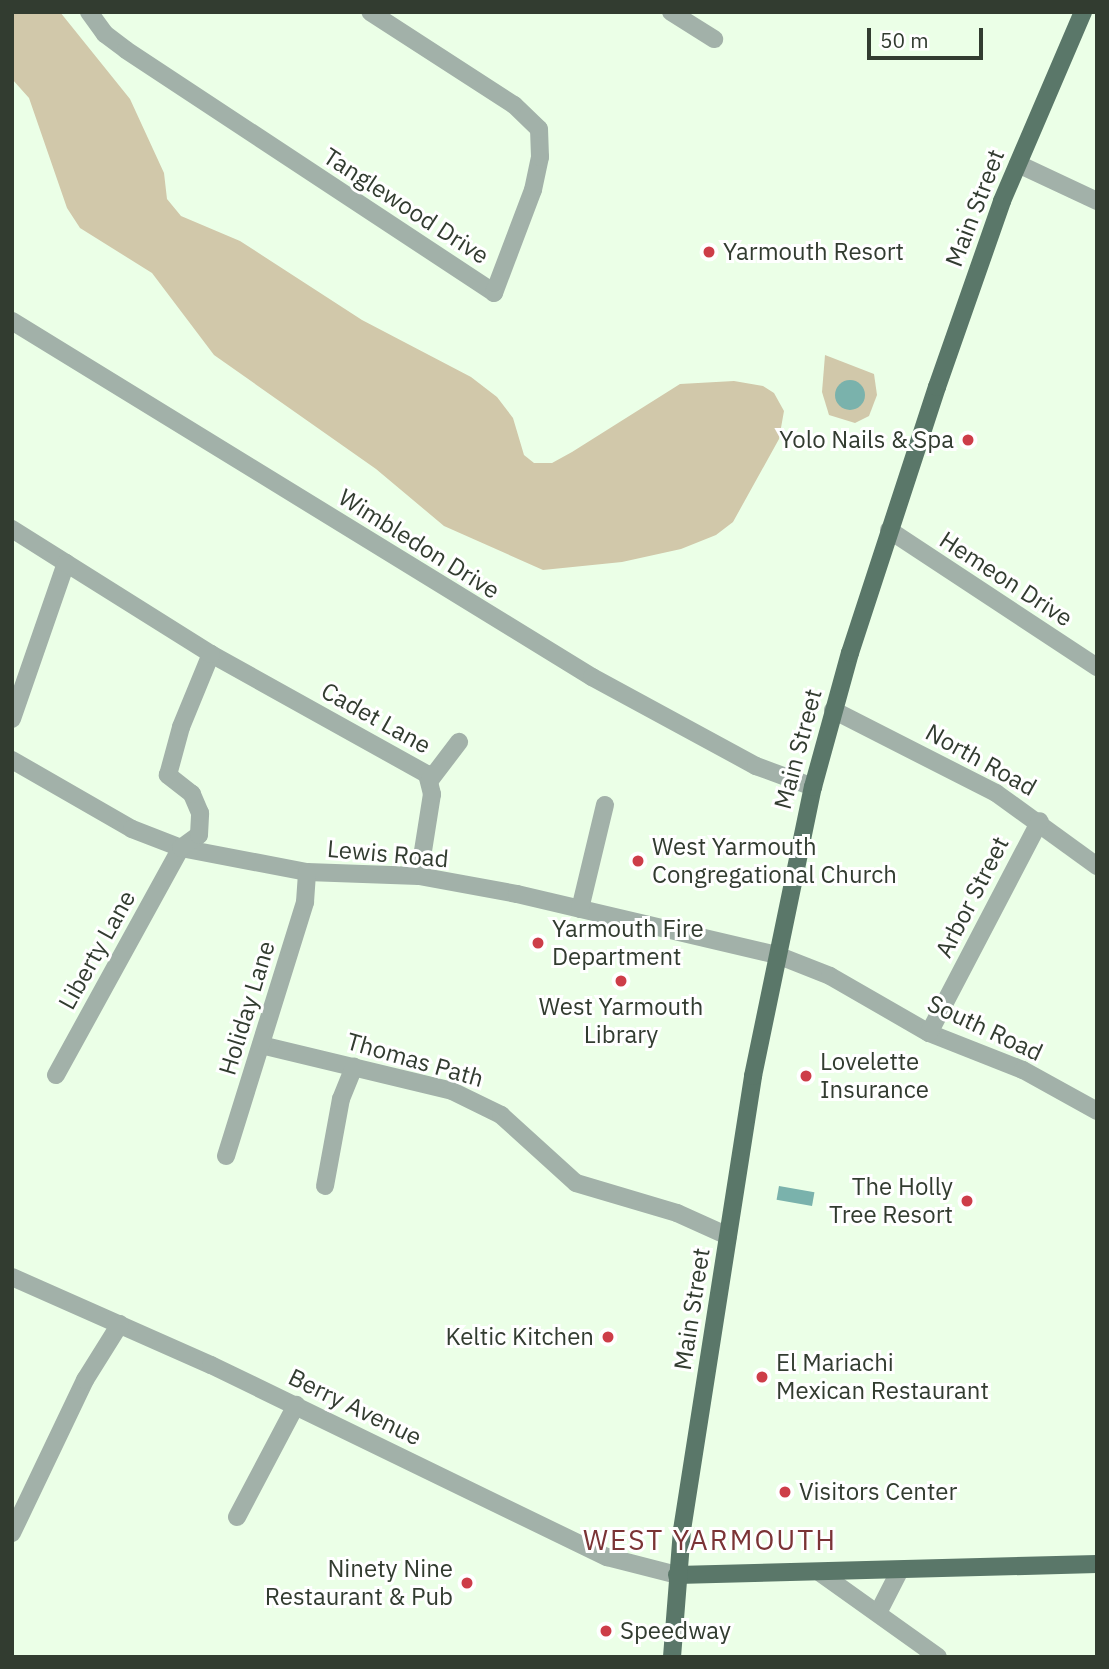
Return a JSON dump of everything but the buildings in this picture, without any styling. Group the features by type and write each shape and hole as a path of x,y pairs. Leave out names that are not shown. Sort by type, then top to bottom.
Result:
{"main road":[{"name":"Main Street","path":"672,1657 677,1575 728,1236 777,955 813,787 833,710 888,530 1018,164 1083,12"},
{"path":"677,1575 1097,1564"}],"street":[{"name":"Tanglewood Drive","path":"89,12 105,34 125,50 494,293 533,190 541,149 539,129 514,105 370,12"},
{"path":"671,12 714,39"},
{"path":"1018,164 1097,201"},
{"name":"Wimbledon Drive","path":"12,321 592,677 756,766 813,787"},
{"name":"Cadet Lane","path":"12,528 211,654 427,774 432,794 419,876"},
{"name":"Hemeon Drive","path":"888,530 1097,667"},
{"path":"12,719 66,563"},
{"path":"181,848 199,835 200,813 192,794 168,775 181,727 211,654"},
{"name":"North Road","path":"833,710 996,793 1040,821 1097,866"},
{"path":"430,780 459,742"},
{"name":"Lewis Road","path":"12,760 132,829 181,848 307,872 419,876 580,909 777,955"},
{"path":"580,909 605,805"},
{"name":"Arbor Street","path":"929,1033 1040,821"},
{"name":"Liberty Lane","path":"56,1075 181,848"},
{"name":"Holiday Lane","path":"226,1156 305,902 307,872"},
{"name":"South Road","path":"777,955 830,976 929,1033 1023,1070 1097,1111"},
{"name":"Thomas Path","path":"261,1045 452,1091 485,1104 576,1183 677,1213 728,1236"},
{"path":"325,1186 341,1099 354,1066"},
{"name":"Berry Avenue","path":"12,1278 296,1405 607,1557 677,1575"},
{"path":"12,1533 85,1380 120,1324"},
{"path":"237,1517 296,1405"},
{"path":"878,1613 900,1570"},
{"path":"819,1572 938,1657"}],"shaded area":[{"path":"12,12 60,12 130,99 164,173 167,199 181,216 240,241 362,320 471,377 497,397 513,418 524,455 534,463 552,463 680,384 734,381 763,386 774,393 784,411 779,439 733,522 716,535 681,549 622,562 543,570 444,526 376,469 214,355 152,273 80,228 67,208 29,98 12,79"},
{"path":"825,355 874,374 877,395 869,416 855,423 829,415 822,392"}],"water":[{"path":"850,380 861,384 865,395 861,406 850,410 839,406 835,395 839,384"},
{"path":"779,1186 814,1192 812,1206 777,1200"}],"place":[{"name":"Yarmouth Resort","path":"709,252"},
{"name":"Yolo Nails & Spa","path":"968,440"},
{"name":"West Yarmouth Congregational Church","path":"638,861"},
{"name":"Yarmouth Fire Department","path":"538,943"},
{"name":"West Yarmouth Library","path":"621,981"},
{"name":"Lovelette Insurance","path":"806,1076"},
{"name":"The Holly Tree Resort","path":"967,1201"},
{"name":"Keltic Kitchen","path":"608,1337"},
{"name":"El Mariachi Mexican Restaurant","path":"762,1377"},
{"name":"Visitors Center","path":"785,1492"},
{"name":"Ninety Nine Restaurant & Pub","path":"467,1583"},
{"name":"Speedway","path":"606,1631"}],"district":[{"name":"WEST YARMOUTH","path":"710,1540"}]}
